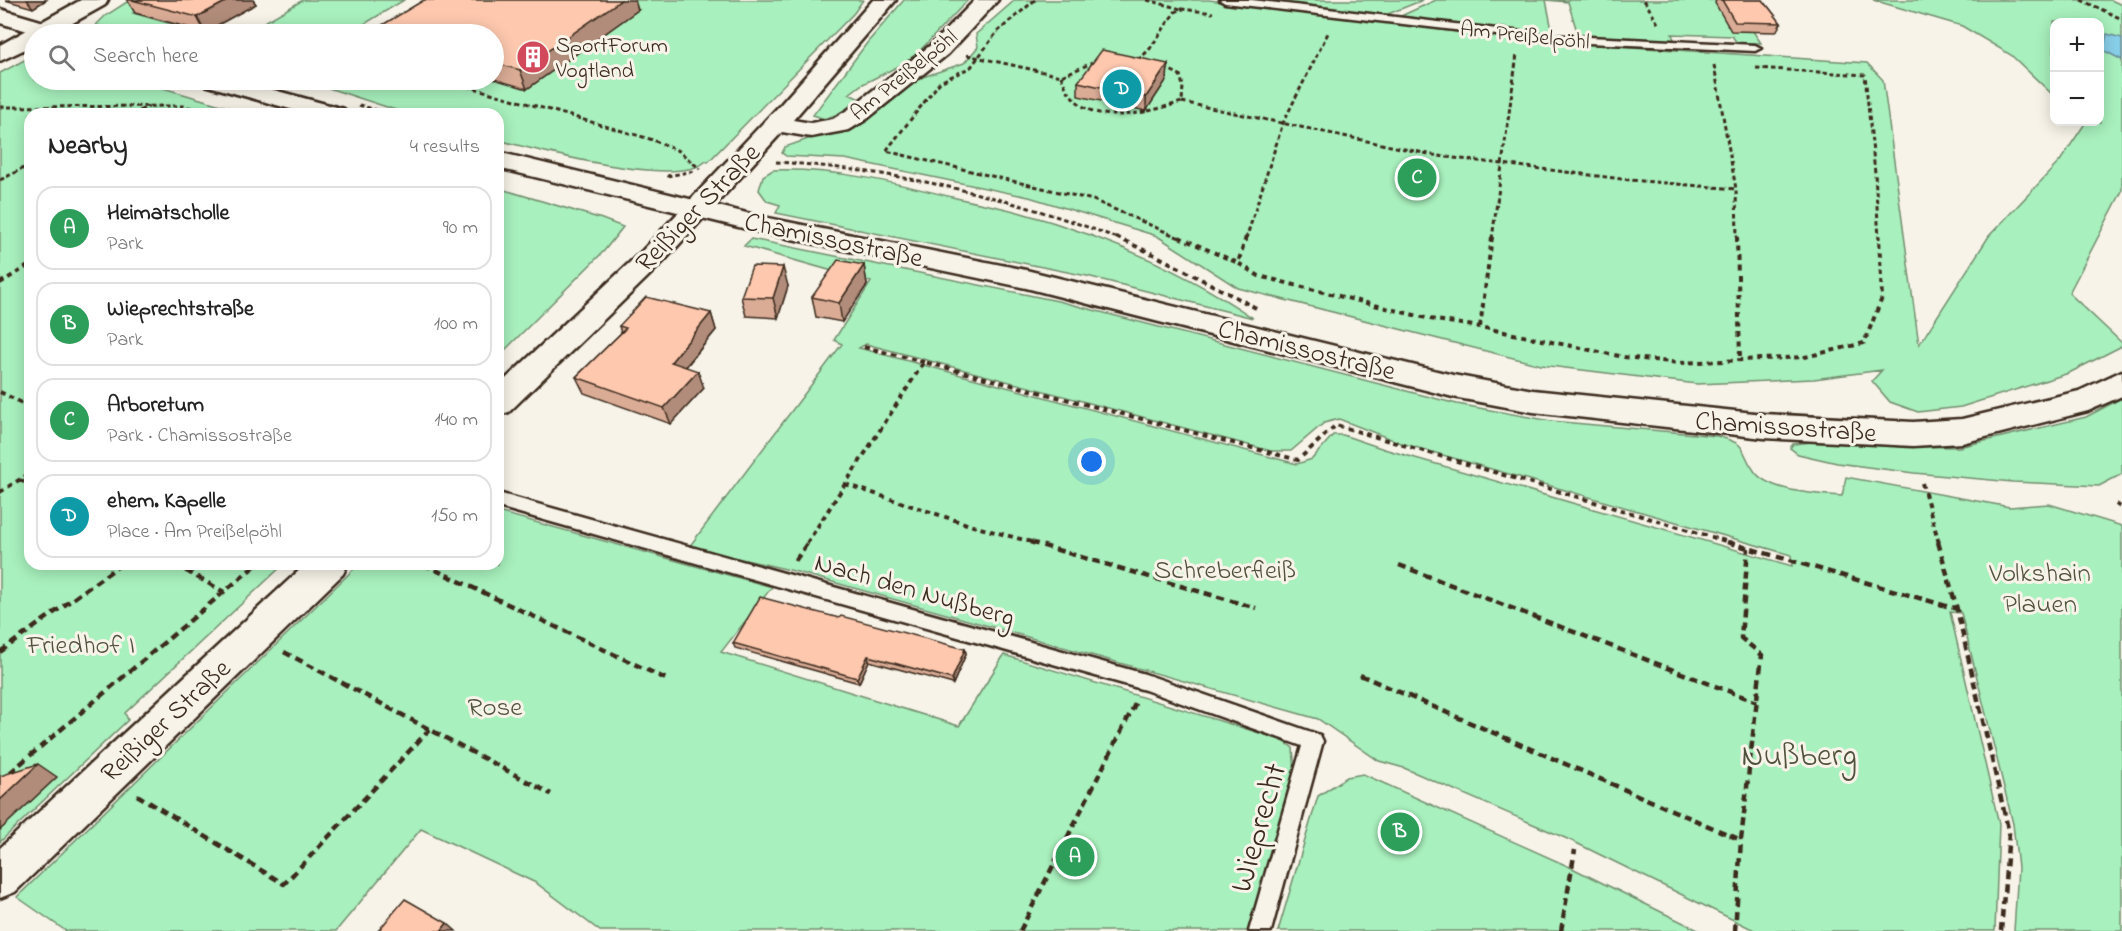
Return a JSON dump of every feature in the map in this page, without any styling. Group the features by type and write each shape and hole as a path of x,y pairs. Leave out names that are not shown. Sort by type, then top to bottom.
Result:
{"street":[{"path":"60,24 97,0"},
{"name":"Reißiger Straße","path":"504,398 653,256 885,0"},
{"name":"Am Preißelpöhl","path":"775,124 811,130 840,125 858,114 940,49 987,0"},
{"path":"0,16 24,26"},
{"path":"0,54 24,43"},
{"path":"249,90 313,108"},
{"name":"Chamissostraße","path":"504,161 763,225 1037,281 1453,386 1533,401 1764,426 1913,434 1962,431 2088,400 2122,382"},
{"name":"Reißiger Straße","path":"0,878 324,570"}],"lane":[{"name":"Am Preißelpöhl","path":"1226,0 1547,38 1755,48"},
{"name":"Nach den Nußberg","path":"504,502 1145,682 1313,741"},
{"name":"Wieprecht","path":"1260,931 1313,741"}],"path":[{"path":"1035,0 997,32 971,67 940,82 886,151 1093,200 1238,262 1260,276 1430,319 1635,358 1678,363 1805,357 1864,343 1882,298 1875,173 1865,75 1749,67"},
{"path":"1147,0 1182,9 1216,14"},
{"path":"2081,0 2122,19"},
{"path":"1146,62 1137,60 1149,50 1175,12 1182,9"},
{"path":"1238,262 1284,123 1330,28"},
{"path":"940,49 1061,76 1106,58"},
{"path":"1480,327 1516,54 1528,54"},
{"path":"1725,66 1714,65 1736,189 1740,359"},
{"path":"1162,66 1180,75 1183,86 1182,102"},
{"path":"1061,76 1075,102 1090,111 1138,115 1182,102 1438,156 1630,180 1736,189"},
{"path":"480,90 650,140 679,151 697,166"},
{"path":"0,107 151,105 191,108"},
{"path":"145,108 151,105"},
{"path":"770,161 872,171 956,187 1043,210 1122,239 1189,272 1234,299 1267,312"},
{"path":"674,176 696,171 708,165"},
{"path":"0,180 24,168"},
{"path":"0,283 24,269"},
{"path":"864,347 1298,460 1336,424 1407,448 1957,609"},
{"path":"784,579 924,362"},
{"path":"0,392 24,404"},
{"path":"0,492 24,477"},
{"path":"20,480 24,482"},
{"path":"1922,483 1957,609 2009,833 2001,931"},
{"path":"845,484 973,526 1256,608"},
{"path":"2116,504 2122,508"},
{"path":"1735,931 1741,840 1762,655 1741,638 1748,548"},
{"path":"1399,565 1757,702"},
{"path":"0,652 113,570"},
{"path":"185,570 224,592"},
{"path":"0,781 250,570"},
{"path":"436,570 666,679"},
{"path":"255,634 551,794"},
{"path":"1360,675 1741,840"},
{"path":"1020,931 1145,682"},
{"path":"106,776 284,884 430,729"},
{"path":"1561,931 1575,850"}],"green space":[{"path":"130,0 158,0 133,13 172,24 97,24"},
{"path":"303,0 404,0 364,24 261,24"},
{"path":"424,0 863,0 854,13 708,162 691,169 667,171 606,165 504,141 504,108 390,108 335,90 504,90 504,24 384,24"},
{"path":"904,0 968,0 911,60 861,85 849,94 860,99 850,109 825,119 813,115 867,43"},
{"path":"1015,0 1209,0 1513,39 1867,63 1883,80 1919,345 1989,236 2060,161 2083,126 2104,126 2104,18 2050,18 2050,92 2011,55 1962,26 1873,0 2111,0 2122,5 2122,191 2069,293 2122,343 2122,346 2069,373 1961,407 1918,412 1890,402 1872,381 1882,370 1814,379 1697,384 1541,365 1238,288 1157,236 1029,197 845,159 786,156 782,153 785,147 808,139 914,77 920,78 964,63 978,47 976,34"},
{"path":"1239,0 1423,0 1388,14 1374,15"},
{"path":"1436,0 1546,0 1553,35 1402,19 1401,16"},
{"path":"1546,0 1732,0 1761,43 1737,43 1732,36 1672,34 1675,42 1579,38 1568,2"},
{"name":"Friedhof I","path":"24,60 24,90 170,90 231,108 24,108 24,570 278,570 125,713 128,720 0,842 0,73"},
{"path":"773,170 819,171 865,178 1003,208 1049,221 1140,255 1198,284 1253,318 1087,276 776,213 780,205 767,201 759,190 763,176"},
{"path":"504,190 623,227 604,251 504,351"},
{"path":"751,239 1058,301 1457,404 1551,421 1717,436 1740,445 1755,472 1762,479 1795,491 1842,496 1846,477 2010,507 2049,504 2122,526 2122,931 2014,931 2018,868 2013,824 1961,613 1950,612 1999,824 1995,931 1756,931 1572,841 1404,768 1379,761 1318,719 790,570 689,547 842,344 834,340 871,282 744,246","holes":["866,344 1271,451 1291,451 1324,423 1339,419 1401,443 1791,555 1792,566 1384,449 1343,435 1333,435 1312,459 1297,464 859,348"]},
{"path":"2122,398 2122,474 2099,486 2013,482 1914,473 1837,463 1798,454 1790,448 1793,444 1812,442 1959,447 2086,417"},
{"name":"Rose","path":"504,514 772,587 721,652 959,726 1004,655 1282,740 1293,748 1296,784 1250,931 600,931 536,883 421,829 336,931 66,931 17,897 353,570 504,570"},
{"path":"1363,774 1572,868 1700,931 1278,931 1318,796 1347,777"}],"water":[{"path":"2107,34 2122,38 2122,60 2104,51"}],"building":[{"path":"132,0 229,0 197,17"},
{"path":"424,0 621,0 520,70 504,66 504,24 384,24"},
{"path":"1722,0 1763,0 1781,23 1735,22"},
{"path":"1102,50 1168,64 1146,97 1078,82"},
{"path":"838,260 864,265 839,303 812,297"},
{"path":"752,266 783,267 773,298 741,297"},
{"path":"646,297 711,313 671,362 698,371 664,408 576,377 626,328 619,326"},
{"path":"760,597 965,649 952,679 868,656 857,678 733,643"},
{"path":"38,764 0,800 0,776"},
{"path":"405,899 447,923 441,931 378,931"}],"place":[{"name":"SportForum Vogtland","path":"533,57"},
{"name":"ehem. Kapelle","path":"1122,89"},
{"name":"Arboretum","path":"1417,178"},
{"name":"Wieprechtstraße","path":"1400,832"},
{"name":"Heimatscholle","path":"1075,857"}],"park label":[{"name":"Schreberfleiß","path":"1225,569"},
{"name":"Volkshain Plauen","path":"2040,588"},
{"name":"Nußberg","path":"1799,753"}]}
